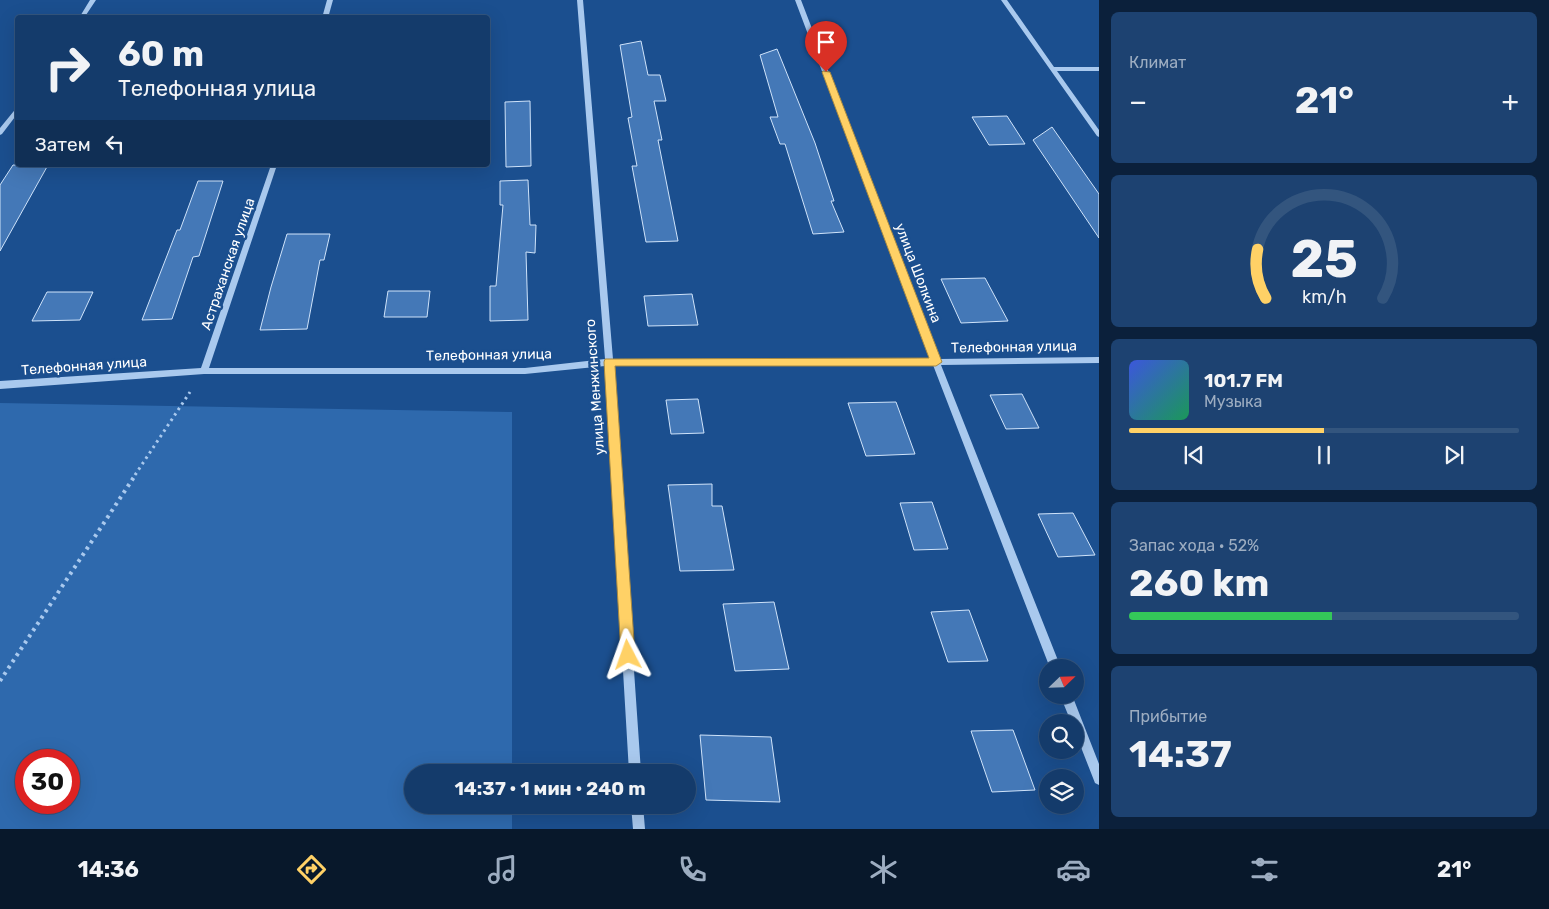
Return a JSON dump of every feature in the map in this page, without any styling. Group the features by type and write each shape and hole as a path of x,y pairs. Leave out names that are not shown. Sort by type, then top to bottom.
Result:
{"street":[{"path":"83,15 93,0"},
{"path":"325,15 330,0"},
{"name":"улица Менжинского","path":"580,0 609,362 634,764"},
{"name":"улица Шолкина","path":"798,0 936,362 1052,659"},
{"path":"1004,0 1099,135"},
{"path":"1054,69 1099,69"},
{"path":"0,133 15,112"},
{"name":"Астраханская улица","path":"204,371 273,167"},
{"name":"Телефонная улица","path":"0,385 204,371 526,371 609,362 1099,360"},
{"path":"1070,704 1099,779"},
{"path":"638,814 639,829"}],"path":[{"path":"0,681 204,371"}],"shaded area":[{"path":"0,403 512,412 512,764 404,764 404,814 512,814 512,829 0,829"}],"building":[{"path":"641,41 648,75 660,75 666,101 654,101 662,140 658,140 678,241 646,242 632,166 637,166 628,118 632,117 620,45"},
{"path":"777,49 815,143 834,201 831,201 844,232 813,234 785,144 780,144 770,117 778,117 760,55"},
{"path":"530,101 531,166 506,167 505,102"},
{"path":"1007,116 1025,144 989,145 972,117"},
{"path":"1052,127 1099,194 1099,238 1033,140"},
{"path":"13,165 15,167 47,167 0,251 0,185"},
{"path":"528,180 530,225 536,225 535,253 526,252 528,320 490,321 490,286 496,286 503,205 500,205 500,181"},
{"path":"198,181 223,181 199,256 193,257 172,319 142,320 177,230 180,230"},
{"path":"287,234 330,234 324,260 320,260 307,329 260,330 271,287"},
{"path":"985,278 1008,321 961,323 941,279"},
{"path":"388,291 430,291 427,317 384,317"},
{"path":"47,292 93,292 80,320 32,321"},
{"path":"692,294 698,325 648,326 644,296"},
{"path":"1022,394 1039,428 1006,429 990,395"},
{"path":"698,399 704,433 671,434 666,400"},
{"path":"896,402 915,454 866,456 848,403"},
{"path":"712,484 712,506 722,506 734,570 680,571 668,485"},
{"path":"932,502 948,549 914,550 900,503"},
{"path":"1073,513 1095,555 1058,557 1038,514"},
{"path":"774,602 789,669 735,671 723,604"},
{"path":"969,610 988,661 948,662 931,612"},
{"path":"1013,730 1035,790 992,792 971,731"},
{"path":"700,735 771,737 780,802 706,800"}],"route":[{"path":"628,655 609,362 936,362 826,72"}]}
